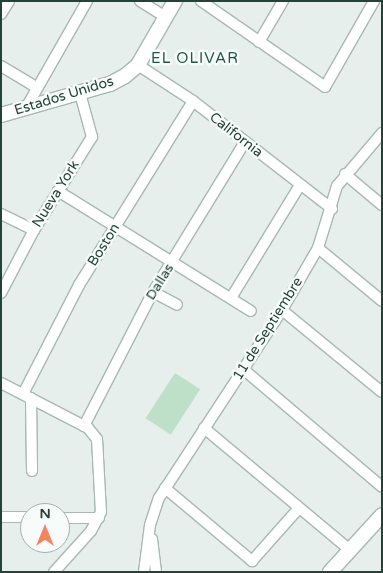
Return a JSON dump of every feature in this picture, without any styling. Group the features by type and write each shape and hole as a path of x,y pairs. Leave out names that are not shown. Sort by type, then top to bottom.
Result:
{"main road":[{"name":"Estados Unidos","path":"1,115 118,81 138,66 175,1"},
{"path":"330,572 382,515"}],"street":[{"path":"1,14 9,1"},
{"path":"26,108 36,87 87,1"},
{"path":"140,1 166,16"},
{"path":"201,1 324,87 374,1"},
{"path":"259,42 283,1"},
{"path":"1,66 36,87"},
{"name":"California","path":"138,66 193,101 332,209"},
{"name":"Nueva York","path":"1,293 34,230 92,137 80,93"},
{"name":"Boston","path":"32,471 27,396 79,285 193,101"},
{"name":"11 de Septiembre","path":"144,572 150,525 165,488 282,310 318,248 332,209 337,186 345,174 382,133"},
{"name":"Dallas","path":"84,426 153,292 245,142"},
{"path":"345,174 382,205"},
{"path":"232,298 300,185"},
{"path":"58,191 251,311"},
{"path":"1,214 34,230"},
{"path":"318,248 382,301"},
{"path":"153,292 177,305"},
{"path":"282,310 382,392"},
{"path":"243,369 382,486"},
{"path":"1,383 84,426 97,439 102,506 99,518 54,572"},
{"path":"204,428 350,551"},
{"path":"165,488 252,561 299,508"},
{"path":"1,517 20,517"},
{"path":"70,518 99,518"},
{"name":"11 de Septiembre","path":"150,525 156,572"}],"green space":[{"path":"175,373 200,389 171,435 146,418"}],"district":[{"name":"EL OLIVAR","path":"195,59"}]}
